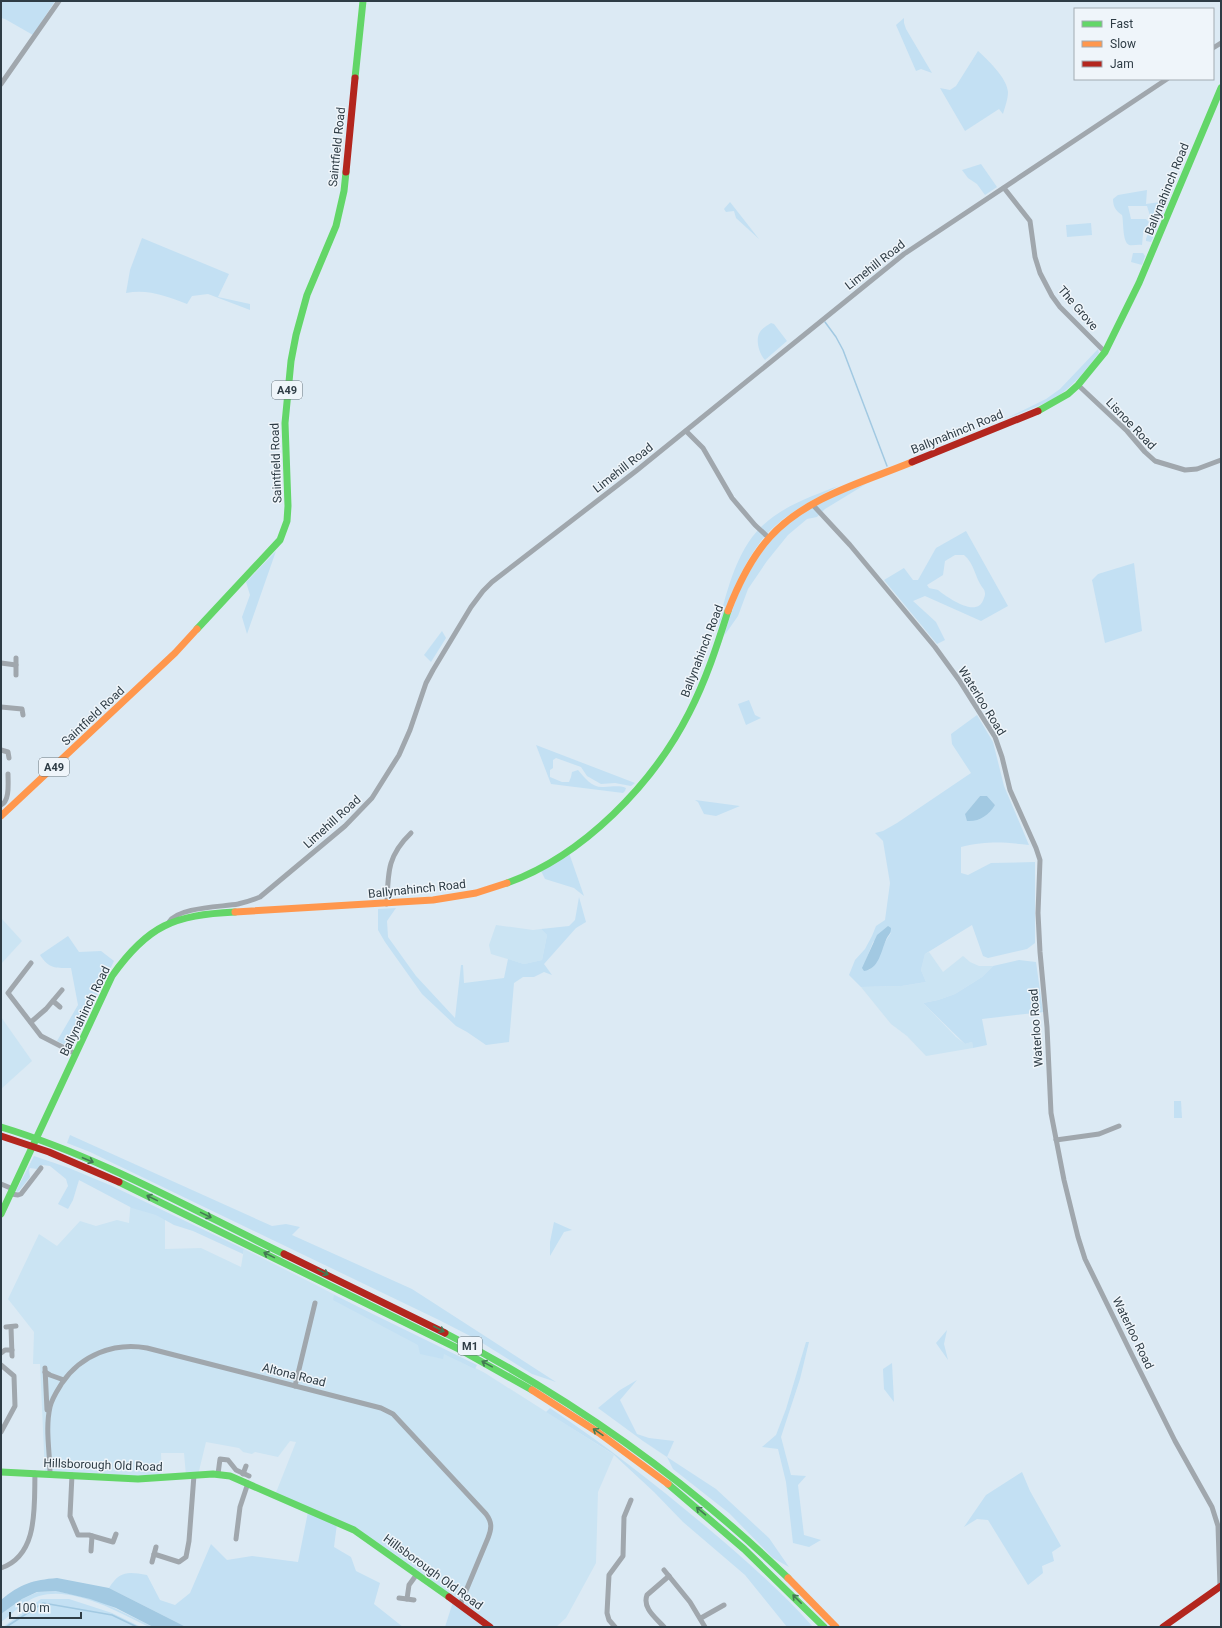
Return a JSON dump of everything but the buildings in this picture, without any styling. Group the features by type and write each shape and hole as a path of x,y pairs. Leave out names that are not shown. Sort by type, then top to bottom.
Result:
{"main road":[{"name":"Saintfield Road","path":"1,816 175,653 280,540 285,529 288,506 285,423 291,361 299,321 307,295 336,226 344,191 363,1"},
{"name":"Ballynahinch Road","path":"1,1214 117,969 148,936 159,928 190,917 387,904 454,897 483,891 508,883 539,868 590,834 622,804 662,757 687,717 702,687 740,582 747,568 769,538 794,516 812,504 833,494 1037,412 1068,394 1078,385 1105,352 1125,314 1221,88"},
{"name":"M1","path":"1,1126 52,1145 128,1177 483,1352 577,1408 619,1437 700,1499 779,1569 836,1627"},
{"name":"M1","path":"1,1136 49,1152 107,1176 459,1349 528,1388 599,1433 670,1485 768,1570 824,1627"},
{"path":"1,1140 22,1143"},
{"name":"Hillsborough Old Road","path":"1,1472 151,1479 218,1474 248,1480 338,1522 362,1535 490,1627"},
{"path":"1163,1627 1220,1586"}],"street":[{"path":"1,84 59,1"},
{"name":"Limehill Road","path":"168,924 171,919 186,912 237,904 260,897 345,826 372,798 399,755 410,730 426,683 471,607 492,582 636,472 904,254 1165,80"},
{"name":"The Grove","path":"1004,188 1030,220 1035,257 1040,273 1052,296 1105,352"},
{"name":"Lisnoe Road","path":"1078,385 1155,461 1185,470 1197,469 1221,460"},
{"path":"686,431 703,448 732,498 755,525 769,538"},
{"name":"Waterloo Road","path":"812,504 850,545 935,647 959,680 995,737 1002,757 1010,790 1040,860 1041,874 1038,913 1047,1027 1051,1113 1064,1180 1078,1237 1086,1259 1175,1441 1212,1507 1218,1526 1220,1586"},
{"path":"16,658 16,675"},
{"path":"1,663 16,665"},
{"path":"1,706 23,710"},
{"path":"1,750 9,753"},
{"path":"1,805 4,804 7,799 8,774"},
{"path":"387,904 391,861 405,838 411,833"},
{"path":"32,963 8,993 42,1036 76,1054"},
{"path":"31,1022 46,1009 62,990"},
{"path":"53,1001 60,1007"},
{"path":"1056,1140 1099,1134 1119,1126"},
{"path":"1,1184 12,1191 21,1194 41,1168"},
{"path":"295,1386 315,1303"},
{"path":"11,1327 12,1356"},
{"name":"Altona Road","path":"50,1474 48,1422 52,1399 64,1380 84,1360 109,1349 134,1346 160,1351 381,1408 390,1411 486,1514 491,1522 491,1531 460,1605"},
{"path":"1,1353 5,1350 12,1350"},
{"path":"1,1365 14,1376 16,1403 1,1432"},
{"path":"48,1422 45,1370 50,1375 64,1380"},
{"path":"218,1474 217,1458 228,1460 236,1470 243,1474 248,1480 240,1507 236,1539"},
{"path":"243,1474 246,1466"},
{"path":"1,1568 20,1557 29,1541 35,1473"},
{"path":"72,1475 70,1516 78,1535 92,1536 113,1542 116,1534"},
{"path":"154,1554 179,1562 186,1557 189,1541 194,1476"},
{"path":"615,1627 609,1620 607,1613 609,1575 623,1556 624,1517 631,1500"},
{"path":"91,1551 92,1536"},
{"path":"152,1562 156,1547"},
{"path":"664,1570 701,1618 705,1627"},
{"path":"407,1599 409,1585 417,1574"},
{"path":"664,1627 646,1607 646,1599 647,1595 669,1576"},
{"path":"399,1598 414,1600"},
{"path":"701,1618 724,1605"}],"shaded area":[{"path":"1,1 55,1 33,35 1,18"},
{"path":"904,18 906,29 932,73 921,69 916,71 896,25"},
{"path":"978,51 1001,75 1007,87 1008,97 1003,114 999,109 965,131 940,88 950,90 956,86"},
{"path":"981,164 997,187 985,195 977,184 968,178 962,170"},
{"path":"1173,189 1151,242 1146,241 1152,222 1147,206 1128,206 1131,219 1146,219 1149,222 1143,234 1142,245 1129,245 1124,236 1122,215 1115,208 1113,199 1118,195 1147,190 1146,204 1160,202"},
{"path":"730,202 759,239 736,218 734,211 726,212 724,209"},
{"path":"1091,223 1092,235 1067,237 1066,225"},
{"path":"142,238 229,274 218,297 250,304 250,310 208,294 192,296 187,304 150,293 126,293 130,270"},
{"path":"1133,253 1143,253 1145,256 1142,265 1131,262"},
{"path":"771,323 774,324 787,341 765,360 759,350 758,338 763,328"},
{"path":"1098,349 1099,353 1080,377 1066,390 1045,403 1005,419 1046,399 1060,389"},
{"path":"866,484 825,509 817,517 807,519 788,535 767,561 748,589 738,616 724,636 736,600 752,567 774,538 810,508"},
{"path":"838,486 807,503 777,524 761,541 741,573 716,632 732,576 744,549 752,537 770,519 788,507"},
{"path":"966,531 1008,606 981,621 925,596 913,601 936,622 945,640 937,644 884,580 904,568 913,580 918,580 936,548","holes":["955,555 964,555 970,562 985,592 985,597 981,604 976,607 962,605 938,590 929,588 927,585 943,575 945,561"]},
{"path":"276,551 247,634 242,617 250,595 246,582"},
{"path":"1134,563 1142,631 1105,643 1092,580 1098,574"},
{"path":"442,631 446,638 431,662 424,655"},
{"path":"749,700 755,715 761,718 746,725 738,704"},
{"path":"977,715 993,742 1004,786 1029,845 995,843 961,847 961,873 968,875 991,863 1035,862 1035,943 1027,949 988,958 983,956 972,925 925,954 921,970 926,982 902,986 861,987 849,975 855,960 865,949 876,926 885,920 890,883 883,841 875,833 883,831 897,823 971,773 952,744 951,734","holes":["980,796 987,796 995,805 965,814","891,933 873,966 869,970 863,968 873,942"]},
{"path":"536,745 635,783 631,786 615,783 601,784 587,776 581,767 556,758 553,760 553,768 550,770 550,777 562,782 569,782 572,772 578,770 589,782 596,786 618,786 626,788 623,793 551,784"},
{"path":"980,796 987,796 995,805 990,812 980,819 967,821 965,814"},
{"path":"695,800 740,806 716,816 704,814 698,802"},
{"path":"569,853 584,896 574,888 545,879 541,871"},
{"path":"579,897 586,922 576,928 544,964 552,975 544,972 534,977 523,977 514,983 509,1042 486,1045 456,1026 422,994 378,930 378,909 396,908 387,921 388,937 416,976 455,1018 461,965 463,965 464,983 504,978 508,959 524,964 542,960 547,935 541,929 569,926 575,920"},
{"path":"1,918 22,941 1,964"},
{"path":"496,925 533,930 541,929 547,935 542,960 524,964 491,954 489,945"},
{"path":"888,926 891,928 890,932 879,959 873,967 864,971 862,968 877,935"},
{"path":"68,936 79,952 101,951 114,961 94,1002 87,1009 90,1011 74,1045 70,1047 57,1041 78,1005 71,968 53,967 43,960 40,955"},
{"path":"929,952 943,972 963,956 970,962 979,966 993,966 982,977 955,994 923,1003 956,1037 965,1044 972,1042 973,1048 926,1056 907,1036 891,1024 861,987 902,986 926,982 921,970 925,954"},
{"path":"1019,960 1036,962 1043,1012 982,1019 987,1045 973,1048 972,1042 965,1044 923,1003 955,994 982,977 993,966"},
{"path":"1,1017 32,1061 1,1089"},
{"path":"1174,1101 1181,1101 1182,1118 1174,1118"},
{"path":"70,1135 272,1226 286,1224 300,1227 292,1235 412,1289 556,1382 532,1374 476,1339 439,1320 90,1152 67,1143"},
{"path":"34,1156 69,1168 112,1186 244,1249 243,1254 193,1231 174,1225 156,1215 132,1208 79,1180 73,1200 68,1209 58,1204 68,1186 66,1179 50,1166 42,1165 37,1169 30,1168 30,1177 18,1192 16,1191"},
{"path":"131,1199 165,1215 165,1249 201,1248 241,1267 244,1249 485,1373 614,1455 598,1492 596,1563 566,1618 556,1627 490,1627 374,1543 275,1495 296,1442 290,1441 278,1457 255,1452 252,1454 243,1452 239,1448 206,1442 198,1475 186,1476 184,1453 161,1453 162,1479 45,1474 40,1364 33,1364 34,1332 8,1299 39,1234 57,1246 80,1221 96,1226 117,1220 129,1223"},
{"path":"554,1222 572,1230 564,1232 550,1256 550,1242"},
{"path":"334,1295 477,1365 475,1369 444,1354 443,1359 420,1354 418,1345 333,1300"},
{"path":"947,1330 944,1344 948,1360 936,1343"},
{"path":"806,1342 809,1342 800,1379 781,1437 791,1475 806,1476 798,1485 804,1535 821,1540 809,1547 793,1543 786,1482 778,1449 762,1447 776,1435 786,1409"},
{"path":"892,1363 894,1402 884,1389 883,1369"},
{"path":"637,1380 620,1400 637,1434 649,1438 674,1441 667,1457 598,1408 620,1390"},
{"path":"550,1408 590,1436 667,1494 760,1574 813,1627 787,1627 745,1575 683,1522 654,1492 613,1454 546,1412"},
{"path":"667,1457 716,1489 769,1538 789,1567 773,1558 729,1513 673,1469"},
{"path":"1022,1472 1030,1491 1061,1546 1052,1552 1054,1561 1042,1566 1043,1573 1028,1585 988,1520 977,1519 964,1527 986,1495"},
{"path":"308,1512 337,1524 334,1547 351,1557 356,1571 380,1583 374,1604 403,1627 186,1627 109,1588 121,1575 135,1573 147,1575 160,1600 175,1605 190,1593 211,1544 227,1560 252,1556 298,1562"},
{"path":"57,1578 109,1588 186,1627 153,1627 116,1608 90,1599 56,1591 37,1592 22,1599 1,1614 1,1600 14,1590 41,1580"},
{"path":"57,1591 100,1601 153,1627 149,1627 110,1608 81,1597 53,1594 39,1596 28,1601 1,1622 1,1614 22,1599 38,1592"},
{"path":"41,1599 69,1599 112,1613 141,1627 3,1627"},
{"path":"453,1602 486,1627 445,1627"}],"waterway":[{"path":"825,322 843,350 887,466"},
{"path":"6,1627 43,1603 112,1615 137,1627"}],"traffic: fast":[{"path":"355,78 363,1"},
{"path":"1038,411 1068,394 1078,385 1105,352 1139,283 1221,88"},
{"path":"197,629 280,540 287,521 288,506 285,423 291,361 296,335 307,295 336,226 344,191 346,172"},
{"path":"507,883 535,871 562,855 588,836 636,791 674,740 689,713 706,675 728,611"},
{"path":"1,1214 112,976 125,959 138,945 151,934 164,926 195,916 235,912"},
{"path":"1,1127 38,1139 110,1169 284,1254"},
{"path":"119,1182 459,1349 532,1390"},
{"path":"445,1333 492,1358 537,1385 626,1443 709,1507 788,1578"},
{"path":"1,1472 138,1479 213,1474 230,1476 354,1530 449,1597"},
{"path":"668,1484 744,1549 824,1627"}],"traffic: slow":[{"path":"728,611 736,591 751,563 763,545 784,523 801,511 836,492 912,462"},
{"path":"1,816 175,653 197,629"},
{"path":"235,912 433,900 476,893 507,883"},
{"path":"532,1390 599,1433 668,1484"},
{"path":"788,1578 836,1627"}],"traffic: jam":[{"path":"346,172 355,78"},
{"path":"912,462 1038,411"},
{"path":"1,1136 49,1152 119,1182"},
{"path":"284,1254 445,1333"},
{"path":"1163,1627 1221,1586"},
{"path":"449,1597 490,1627"}]}
